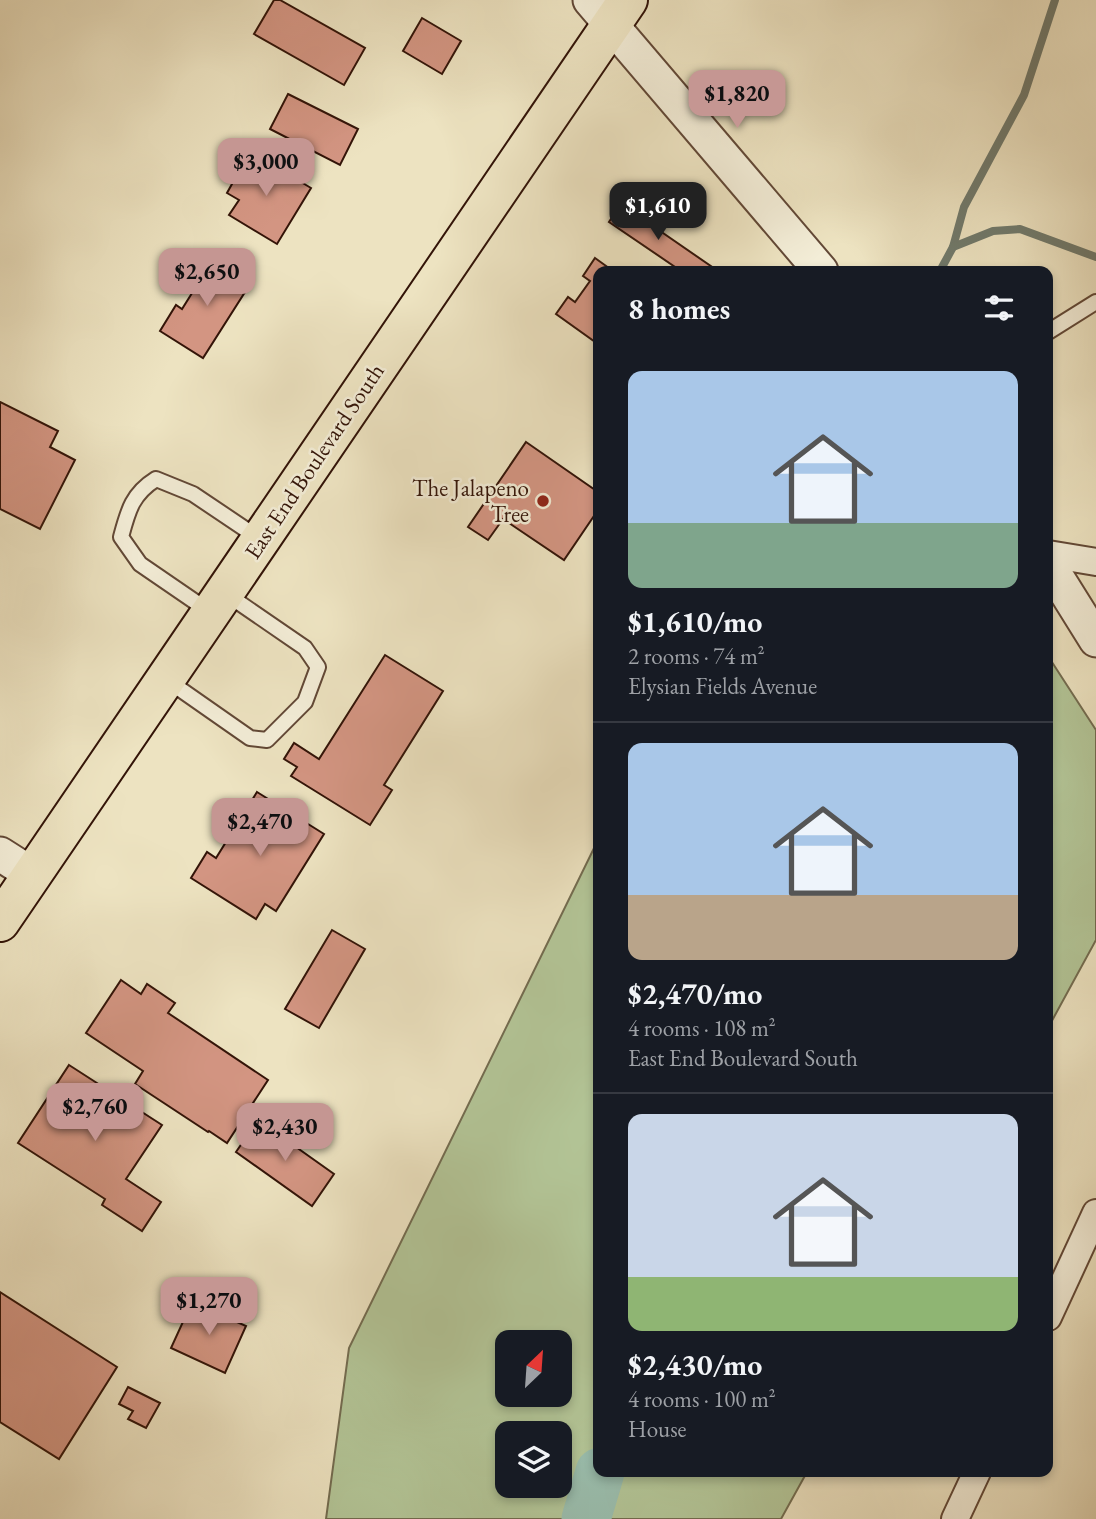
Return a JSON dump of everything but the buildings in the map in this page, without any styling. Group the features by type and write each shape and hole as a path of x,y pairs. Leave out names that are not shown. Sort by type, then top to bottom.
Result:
{"highway":[{"name":"East End Boulevard South","path":"0,922 261,540 610,8"}],"street":[{"path":"610,8 817,266"},
{"path":"1053,555 1096,562"},
{"path":"1053,571 1096,640"},
{"path":"0,854 33,875"},
{"path":"1053,1306 1096,1213"},
{"path":"956,1519 975,1477"}],"lane":[{"path":"1053,329 1096,302"},
{"path":"166,679 250,738 267,740 305,702 318,667 305,648 140,564 121,537 129,506 144,486 156,479 193,494 261,540"}],"green space":[{"path":"1053,664 1096,730 1096,940 1053,1019"},
{"path":"593,850 593,1477 804,1477 781,1519 326,1519 349,1348"}],"waterway":[{"path":"953,247 964,207 1024,95 1055,0"},
{"path":"943,266 953,247 993,231 1020,229 1096,257"},
{"path":"586,1519 599,1477"}],"place":[{"name":"The Jalapeno Tree","path":"543,501"}]}
